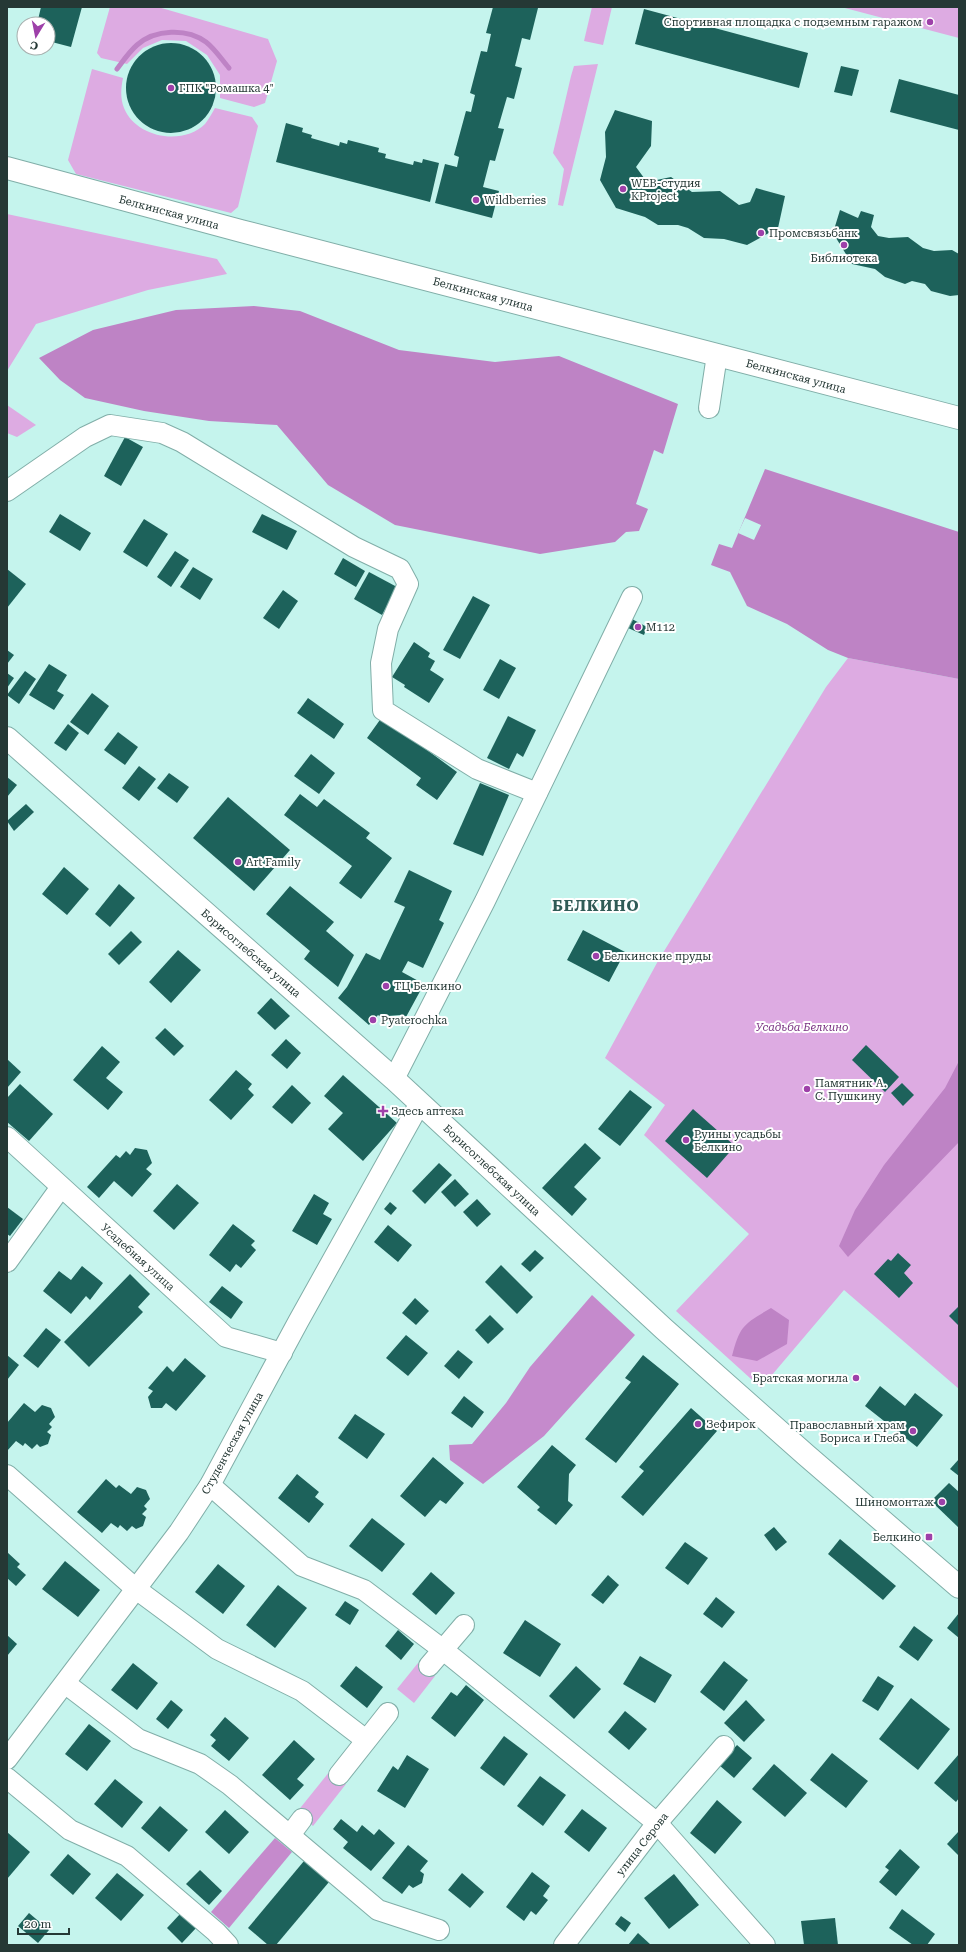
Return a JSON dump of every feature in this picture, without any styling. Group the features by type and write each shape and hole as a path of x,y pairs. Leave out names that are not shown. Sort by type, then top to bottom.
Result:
{"street":[{"name":"Белкинская улица","path":"7,168 241,231 959,418"},
{"path":"708,408 717,355"},
{"path":"7,491 85,437 110,425 162,433 182,442 354,547 400,569 408,584 388,629 381,663 383,710 476,769 537,793"},
{"path":"394,1079 482,908 632,597"},
{"name":"Борисоглебская улица","path":"7,738 394,1079 664,1329 806,1455 959,1587"},
{"name":"Студенческая улица","path":"7,1759 66,1684 179,1532 210,1486 313,1294 420,1103"},
{"name":"Усадебная улица","path":"7,1137 226,1337 282,1353"},
{"path":"7,1262 61,1187"},
{"path":"7,1475 136,1589 217,1649 302,1691 366,1740"},
{"path":"210,1486 302,1566 364,1590 442,1649 657,1823 765,1945"},
{"path":"429,1666 464,1625"},
{"path":"66,1684 138,1739 200,1764 230,1785 378,1910 439,1930"},
{"path":"339,1774 388,1713"},
{"name":"улица Серова","path":"564,1945 657,1823 724,1746"},
{"path":"7,1778 70,1830 127,1856 216,1941"},
{"path":"290,1835 302,1819"}],"green space":[{"path":"110,7 158,7 268,39 277,61 265,103 254,107 220,98 220,75 207,55 186,41 162,40 143,48 127,64 101,58 97,53"},
{"path":"592,7 612,7 603,45 584,41"},
{"name":"Спортивная площадка с подземным гаражом","path":"841,7 959,7 959,38"},
{"path":"598,64 563,206 558,205 564,169 553,153 571,76 574,66"},
{"path":"92,69 123,78 121,93 122,100 124,108 130,118 149,132 161,136 173,137 196,131 205,124 215,108 252,117 258,126 238,207 231,213 76,174 68,160"},
{"path":"7,214 217,259 227,274 148,290 36,324 7,371"},
{"path":"7,405 36,425 17,437 7,433"},
{"name":"Усадьба Белкино","path":"848,658 959,679 959,1389 844,1290 761,1388 676,1311 749,1234 644,1135 665,1105 605,1058 658,961 826,687"},
{"path":"418,1663 435,1676 414,1703 397,1689"},
{"path":"330,1771 346,1784 313,1826 297,1812"}],"shaded area":[{"path":"254,306 300,311 399,350 495,362 559,356 678,404 663,454 654,450 636,504 648,509 639,531 626,532 615,542 540,554 395,525 328,485 277,425 209,421 144,411 85,398 60,380 39,358 93,330 176,310"},
{"path":"765,469 959,532 959,679 848,658 828,650 787,624 747,606 730,572 711,565 719,544 732,548"},
{"path":"959,1061 959,1142 848,1257 839,1246 855,1210 884,1165 945,1088"},
{"path":"592,1295 635,1335 544,1436 483,1484 450,1460 449,1445 472,1444 506,1403 530,1367"},
{"path":"771,1308 789,1320 787,1344 757,1361 732,1356 744,1326"},
{"path":"275,1838 292,1852 229,1928 211,1912"}],"pier":[{"path":"745,518 761,525 754,540 738,533"}],"building":[{"path":"41,7 82,7 71,47 56,43 56,16 39,16"},
{"path":"493,7 538,8 530,40 522,38 515,66 522,68 514,99 507,97 498,128 504,129 495,161 490,160 483,187 499,191 492,218 435,203 445,164 457,167 459,157 454,155 466,111 471,112 475,95 470,93 481,51 487,52 491,34 486,33"},
{"path":"644,9 808,53 799,88 635,44"},
{"name":"ГПК \"Ромашка 4\"","path":"171,43 188,46 203,56 213,71 216,88 213,105 203,120 188,130 171,133 154,130 139,120 129,105 126,88 129,71 139,56 154,46"},
{"path":"841,66 859,70 852,96 834,92"},
{"path":"899,79 959,95 959,130 890,112"},
{"path":"615,110 652,121 651,146 636,167 647,182 671,177 692,192 720,191 739,205 750,202 756,188 785,196 778,228 747,245 724,239 704,238 688,228 678,225 658,225 645,217 616,208 600,180 606,157 605,132"},
{"path":"286,123 303,128 302,132 312,135 311,138 339,146 340,142 347,144 348,140 379,148 378,152 386,154 385,158 413,165 414,161 422,163 423,159 439,163 430,202 276,162"},
{"path":"840,210 858,218 861,211 874,215 871,227 878,236 889,238 908,237 923,248 934,251 952,250 959,254 959,295 950,296 931,291 925,284 912,281 905,284 885,277 875,269 852,264 833,233"},
{"path":"125,437 143,447 121,486 104,476"},
{"path":"60,514 91,533 80,551 49,532"},
{"path":"262,514 297,531 287,550 252,532"},
{"path":"144,519 168,534 147,567 123,552"},
{"path":"175,551 189,560 171,587 157,577"},
{"path":"343,558 365,571 356,587 334,574"},
{"path":"193,567 213,579 200,600 180,587"},
{"path":"7,569 26,584 7,608"},
{"path":"369,572 397,587 382,615 354,599"},
{"path":"283,590 298,601 279,629 263,618"},
{"path":"473,596 490,605 460,659 443,650"},
{"name":"M112","path":"632,619 647,627 644,635 628,628"},
{"path":"414,642 430,653 428,657 435,661 430,670 444,679 429,703 404,687 405,685 392,677"},
{"path":"7,650 14,655 7,664"},
{"path":"500,659 516,668 499,699 483,690"},
{"path":"49,664 67,675 57,691 64,695 54,710 29,695"},
{"path":"25,671 36,679 19,704 7,695"},
{"path":"7,673 14,678 7,688"},
{"path":"92,693 109,706 88,735 70,722"},
{"path":"308,698 344,724 334,739 297,713"},
{"path":"508,716 536,730 523,757 517,753 509,769 487,758"},
{"path":"382,717 457,772 437,800 416,785 421,778 367,738"},
{"path":"68,724 79,733 66,751 54,743"},
{"path":"118,732 138,747 125,765 104,750"},
{"path":"311,754 335,773 319,794 294,776"},
{"path":"139,766 156,779 139,801 122,788"},
{"path":"169,773 189,787 177,803 157,788"},
{"path":"7,777 17,785 7,797"},
{"path":"480,783 509,795 483,856 453,844"},
{"path":"300,794 317,807 324,799 370,833 366,838 392,858 361,899 339,883 352,866 284,815"},
{"path":"228,797 290,850 254,891 193,838"},
{"path":"26,804 34,812 14,831 7,821"},
{"path":"64,867 89,889 67,915 42,894"},
{"path":"409,870 452,891 439,920 444,923 423,968 408,961 402,972 424,984 406,1017 401,1015 388,1016 384,1020 378,1015 369,1025 338,998 347,987 366,953 380,960 405,907 394,902"},
{"path":"119,884 135,898 110,927 95,914"},
{"path":"290,886 334,922 326,931 354,955 338,987 304,959 310,951 266,914"},
{"name":"Белкинские пруды","path":"583,930 625,952 609,982 567,960"},
{"path":"131,931 142,942 119,965 108,954"},
{"path":"178,950 201,970 171,1003 149,982"},
{"path":"271,998 290,1016 275,1030 257,1013"},
{"path":"165,1028 184,1046 174,1056 155,1038"},
{"path":"286,1039 301,1053 287,1069 271,1055"},
{"path":"866,1045 899,1077 885,1092 852,1060"},
{"path":"102,1046 120,1062 106,1078 123,1092 108,1110 73,1080"},
{"path":"7,1059 21,1072 7,1088"},
{"path":"236,1070 252,1084 248,1089 254,1095 231,1120 209,1100"},
{"path":"343,1075 397,1123 363,1161 328,1129 343,1113 324,1096"},
{"path":"902,1083 914,1095 903,1106 891,1093"},
{"path":"20,1084 53,1114 29,1141 7,1122 7,1098"},
{"path":"292,1085 311,1103 292,1124 272,1107"},
{"path":"630,1090 652,1107 620,1146 598,1129"},
{"path":"693,1109 735,1146 707,1178 665,1141"},
{"path":"585,1143 601,1158 574,1187 587,1199 572,1216 542,1188"},
{"path":"135,1148 147,1150 152,1163 146,1169 152,1174 132,1197 114,1181 99,1198 87,1187 116,1155 120,1158 126,1151 130,1155"},
{"path":"439,1163 452,1175 425,1204 412,1191"},
{"path":"455,1179 469,1194 455,1207 441,1192"},
{"path":"177,1184 199,1203 174,1230 153,1211"},
{"path":"314,1194 329,1203 323,1214 332,1219 317,1245 292,1231"},
{"path":"477,1199 491,1214 477,1227 463,1212"},
{"path":"390,1202 397,1208 391,1215 384,1209"},
{"path":"7,1207 23,1219 10,1236 7,1234"},
{"path":"233,1224 255,1241 251,1245 256,1250 241,1268 236,1264 230,1272 209,1255"},
{"path":"388,1225 412,1245 398,1262 374,1242"},
{"path":"535,1250 544,1258 530,1272 521,1264"},
{"path":"898,1253 911,1265 904,1273 913,1283 899,1298 874,1274 888,1259 891,1261"},
{"path":"501,1265 533,1297 517,1314 485,1282"},
{"path":"82,1266 103,1283 90,1300 86,1296 71,1314 43,1291 59,1271 71,1280"},
{"path":"130,1274 150,1294 138,1307 143,1312 89,1367 64,1342"},
{"path":"222,1286 243,1302 231,1319 209,1302"},
{"path":"415,1298 429,1311 416,1325 402,1313"},
{"path":"959,1306 959,1326 949,1316"},
{"path":"490,1315 504,1329 488,1344 475,1330"},
{"path":"46,1328 61,1340 38,1368 23,1356"},
{"path":"406,1335 428,1353 408,1376 386,1358"},
{"path":"458,1350 473,1362 459,1379 444,1366"},
{"path":"7,1355 19,1365 7,1380"},
{"path":"643,1355 679,1384 616,1463 585,1439 631,1382 625,1378"},
{"path":"185,1358 206,1376 176,1411 166,1403 162,1408 151,1408 148,1397 153,1391 148,1388 167,1366 173,1372"},
{"name":"Православный храм Бориса и Глеба","path":"880,1386 905,1406 915,1393 943,1415 917,1447 865,1406"},
{"path":"464,1396 484,1412 472,1428 451,1413"},
{"path":"24,1403 35,1412 42,1405 51,1408 55,1417 49,1424 52,1427 47,1432 51,1435 48,1444 40,1447 37,1444 32,1449 25,1443 23,1446 16,1441 7,1451 7,1423"},
{"path":"691,1408 717,1431 643,1516 621,1497 644,1471 639,1467"},
{"path":"355,1414 385,1434 367,1459 338,1438"},
{"path":"552,1445 576,1465 569,1474 568,1501 573,1505 556,1525 537,1510 540,1507 517,1487"},
{"path":"433,1457 464,1483 446,1504 440,1500 425,1517 400,1496"},
{"path":"959,1459 959,1476 950,1469"},
{"path":"297,1474 319,1492 315,1497 324,1504 309,1523 278,1498"},
{"path":"106,1479 116,1488 119,1485 131,1494 137,1487 146,1490 150,1499 144,1506 147,1509 142,1514 146,1517 143,1526 136,1529 132,1526 127,1531 120,1525 118,1528 111,1523 102,1533 77,1512"},
{"path":"949,1483 959,1492 959,1528 931,1501"},
{"path":"372,1518 405,1544 382,1572 349,1546"},
{"path":"774,1527 787,1542 776,1551 764,1535"},
{"path":"840,1539 896,1586 883,1600 828,1554"},
{"path":"685,1542 708,1558 688,1585 665,1568"},
{"path":"7,1552 20,1564 17,1567 26,1575 16,1586 7,1578"},
{"path":"65,1561 100,1590 78,1617 42,1589"},
{"path":"218,1564 245,1586 223,1614 195,1592"},
{"path":"431,1572 455,1593 436,1615 412,1594"},
{"path":"608,1575 619,1585 603,1604 591,1595"},
{"path":"278,1585 307,1608 275,1648 246,1625"},
{"path":"716,1597 735,1612 722,1628 703,1614"},
{"path":"345,1601 359,1610 350,1625 335,1615"},
{"path":"959,1613 959,1638 947,1628"},
{"path":"525,1620 561,1644 540,1677 503,1653"},
{"path":"914,1626 933,1640 918,1661 899,1647"},
{"path":"398,1630 414,1644 401,1660 385,1646"},
{"path":"7,1635 17,1644 7,1656"},
{"path":"640,1656 672,1675 655,1703 623,1684"},
{"path":"724,1661 748,1680 724,1711 700,1692"},
{"path":"133,1663 158,1683 137,1710 111,1690"},
{"path":"356,1666 383,1687 367,1708 340,1686"},
{"path":"576,1666 601,1689 574,1719 549,1696"},
{"path":"878,1676 894,1686 878,1711 862,1701"},
{"path":"466,1685 484,1700 455,1737 431,1718 451,1692 457,1696"},
{"path":"911,1698 950,1729 918,1770 879,1739"},
{"path":"171,1700 183,1710 168,1729 156,1719"},
{"path":"746,1700 765,1720 744,1742 724,1723"},
{"path":"625,1711 647,1729 629,1750 608,1732"},
{"path":"225,1717 249,1738 229,1761 211,1746 216,1740 210,1735"},
{"path":"89,1724 111,1741 87,1771 65,1754"},
{"path":"504,1736 528,1754 504,1786 480,1768"},
{"path":"294,1740 315,1759 297,1779 304,1785 290,1800 262,1775"},
{"path":"737,1745 752,1758 734,1778 719,1765"},
{"path":"832,1753 868,1781 846,1808 810,1780"},
{"path":"959,1754 959,1798 956,1802 934,1783"},
{"path":"407,1755 429,1769 405,1808 377,1791 393,1766 398,1770"},
{"path":"774,1764 807,1793 785,1817 752,1789"},
{"path":"540,1776 566,1795 543,1826 517,1806"},
{"path":"115,1779 143,1802 122,1828 94,1804"},
{"path":"717,1800 742,1822 715,1854 690,1833"},
{"path":"160,1806 188,1830 169,1852 141,1828"},
{"path":"582,1809 607,1828 589,1852 564,1832"},
{"path":"225,1810 249,1832 229,1854 205,1832"},
{"path":"341,1819 357,1832 362,1825 374,1835 379,1829 395,1843 371,1871 343,1848 348,1842 333,1829"},
{"path":"959,1831 959,1856 947,1844"},
{"path":"7,1832 30,1852 7,1879"},
{"path":"408,1845 428,1861 420,1871 424,1874 422,1883 413,1888 409,1885 402,1894 382,1878"},
{"path":"900,1849 920,1867 896,1896 879,1882 889,1870 885,1867"},
{"path":"68,1854 91,1874 73,1895 50,1875"},
{"path":"304,1861 329,1882 276,1945 268,1945 248,1928"},
{"path":"200,1870 222,1891 209,1905 186,1884"},
{"path":"532,1872 550,1886 543,1896 548,1900 536,1915 531,1911 524,1921 506,1907"},
{"path":"117,1873 144,1895 121,1921 95,1898"},
{"path":"462,1873 484,1892 470,1908 448,1890"},
{"path":"674,1874 699,1905 669,1929 644,1898"},
{"path":"902,1909 935,1934 927,1945 913,1945 889,1928"},
{"path":"29,1913 49,1930 38,1943 18,1926"},
{"path":"181,1913 197,1927 182,1943 167,1928"},
{"path":"621,1916 631,1923 625,1932 615,1924"},
{"path":"835,1918 838,1945 804,1945 801,1921"},
{"path":"638,1933 651,1945 628,1945"}],"waterway":[{"path":"117,69 131,51 144,40 162,33 171,32 190,34 198,37 206,42 229,68"}],"place":[{"name":"Спортивная площадка с подземным гаражом","path":"930,22"},
{"name":"ГПК \"Ромашка 4\"","path":"171,88"},
{"name":"WEB-студия KProject","path":"623,189"},
{"name":"Wildberries","path":"476,200"},
{"name":"Промсвязьбанк","path":"761,233"},
{"name":"Библиотека","path":"844,245"},
{"name":"M112","path":"638,627"},
{"name":"Art Family","path":"238,862"},
{"name":"Белкинские пруды","path":"596,956"},
{"name":"ТЦ Белкино","path":"386,986"},
{"name":"Pyaterochka","path":"373,1020"},
{"name":"Памятник А. С. Пушкину","path":"807,1089"},
{"name":"Здесь аптека","path":"383,1111"},
{"name":"Руины усадьбы Белкино","path":"686,1140"},
{"name":"Братская могила","path":"856,1378"},
{"name":"Зефирок","path":"698,1424"},
{"name":"Православный храм Бориса и Глеба","path":"913,1431"},
{"name":"Шиномонтаж","path":"942,1502"},
{"name":"Белкино","path":"929,1537"}],"district":[{"name":"БЕЛКИНО","path":"596,906"}]}
